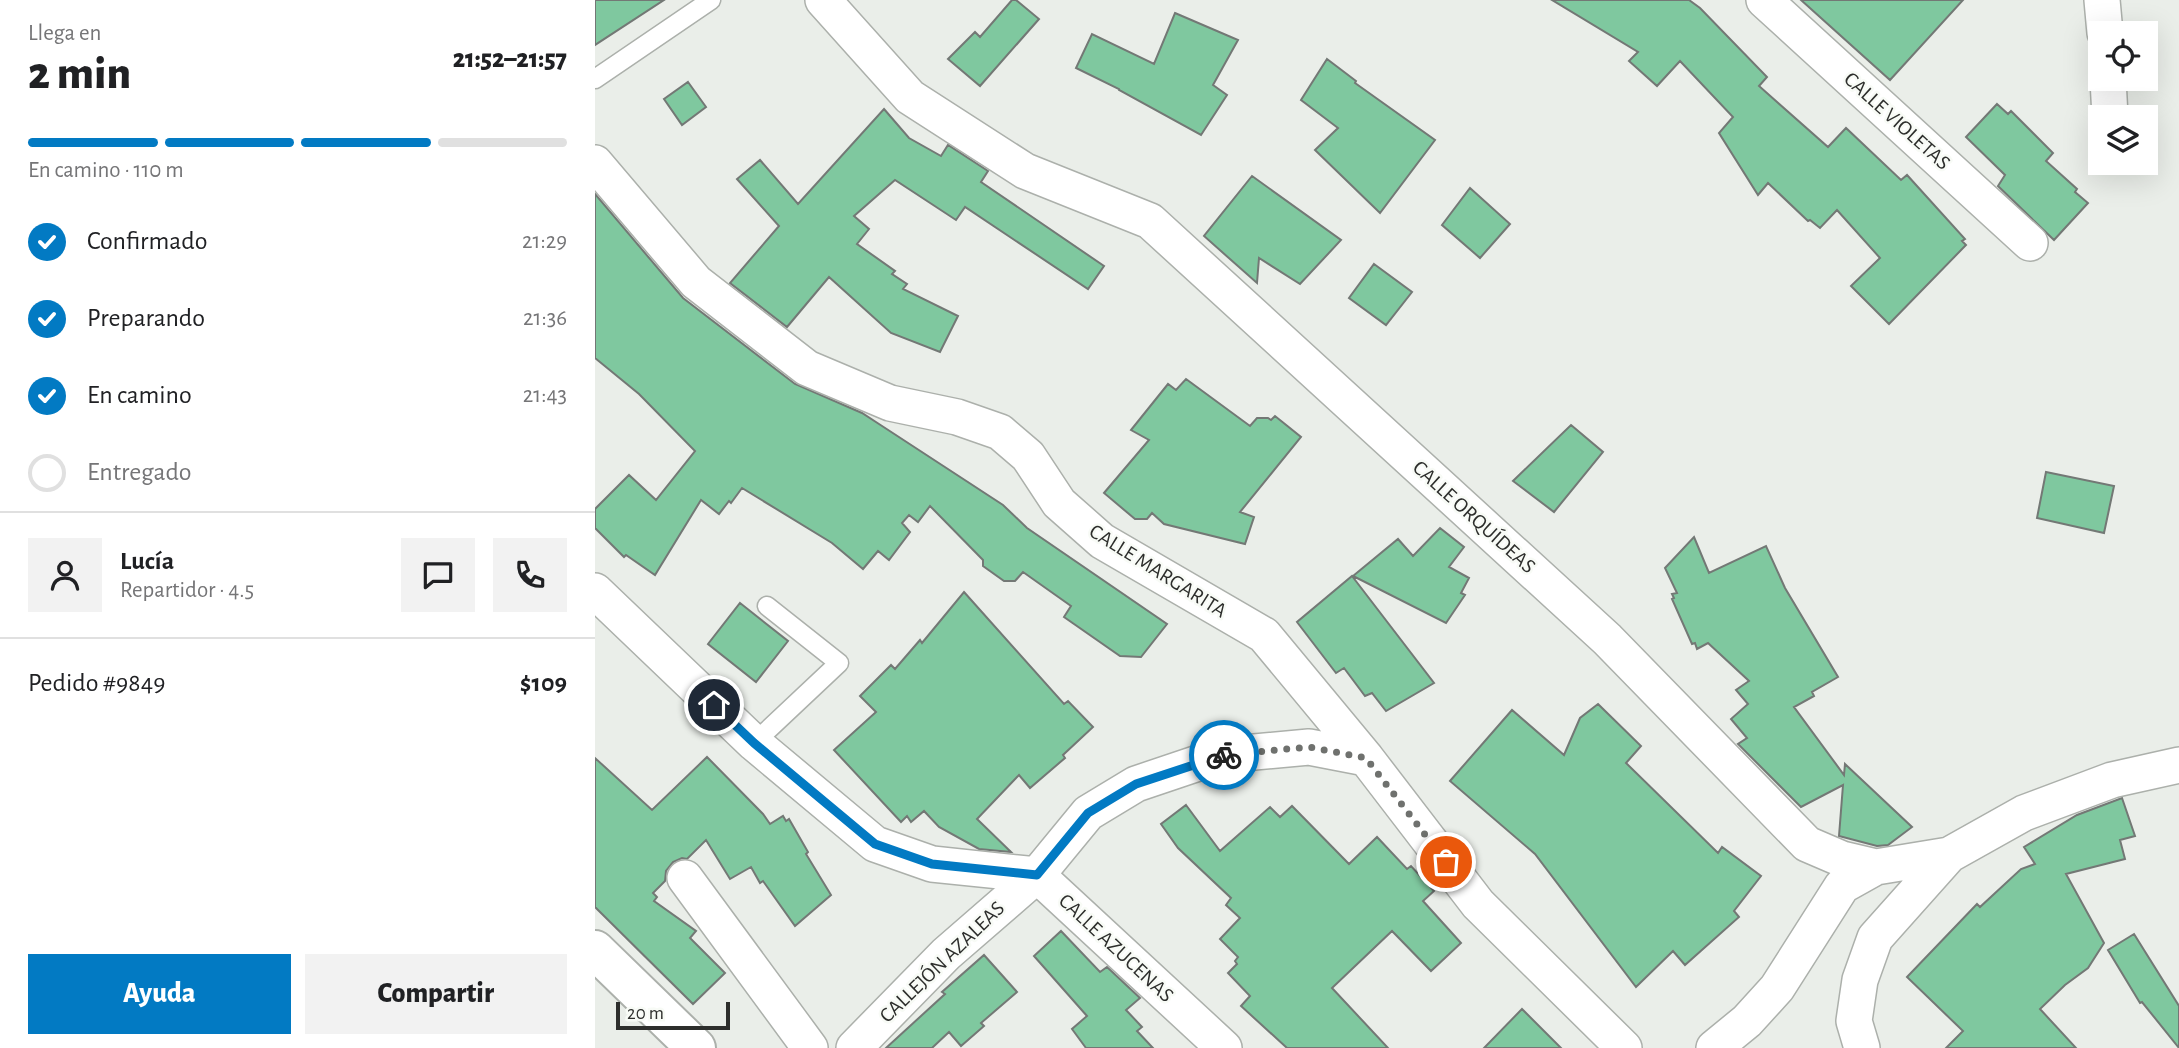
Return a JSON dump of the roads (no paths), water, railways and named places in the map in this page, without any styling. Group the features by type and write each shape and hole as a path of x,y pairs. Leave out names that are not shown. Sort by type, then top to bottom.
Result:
{"main road":[{"path":"595,950 696,1048"}],"street":[{"name":"CALLE ORQUÍDEAS","path":"823,0 910,97 1025,171 1150,221 1607,639 1807,845 1842,859 1876,867 1949,855"},
{"name":"CALLE VIOLETAS","path":"1764,0 2030,243"},
{"path":"2102,0 2104,21"},
{"name":"CALLE MARGARITA","path":"595,163 696,282 807,368 890,403 957,417 1000,432 1028,456 1059,503 1102,541 1264,635 1366,758 1478,904 1624,1048"},
{"path":"595,591 754,743 875,844 932,864 1037,875"},
{"name":"CALLEJÓN AZALEAS","path":"854,1048 946,954 1037,875 1088,813 1136,784 1222,755 1309,747 1366,758"},
{"path":"1863,1048 1854,1021 1860,980 1875,938 1949,855 2024,813 2112,780 2179,765"},
{"path":"1714,1048 1747,1021 1777,988 1842,886 1876,867"},
{"name":"CALLE AZUCENAS","path":"1037,875 1224,1048"},
{"path":"685,878 810,1048"}],"lane":[{"path":"595,79 711,0"},
{"path":"754,743 839,663 767,606"}]}
